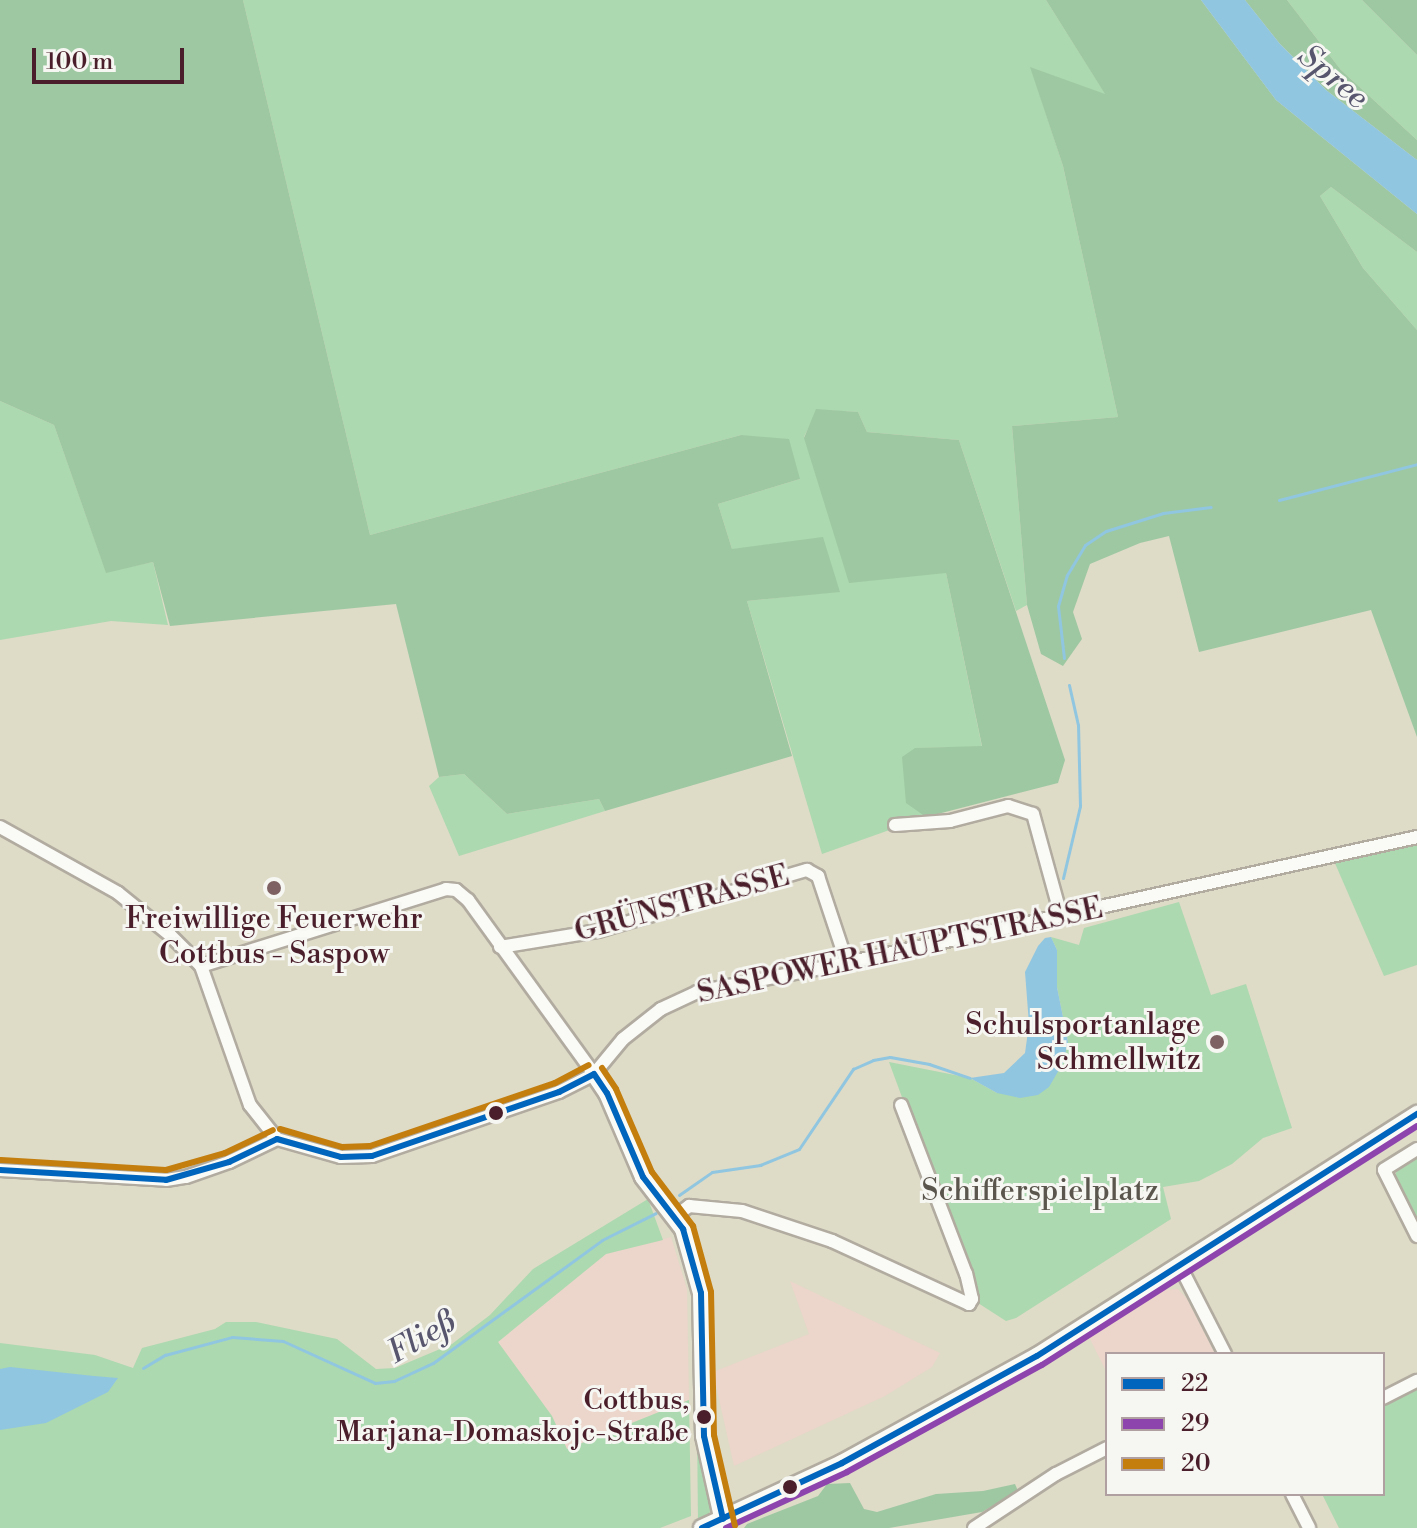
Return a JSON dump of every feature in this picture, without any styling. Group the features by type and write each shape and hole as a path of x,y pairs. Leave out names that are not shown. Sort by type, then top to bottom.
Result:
{"street":[{"path":"895,825 950,821 1008,806 1033,814 1061,916"},
{"path":"0,827 118,893 170,935 201,966 250,1105 277,1139 233,1161 186,1177 166,1180 0,1170"},
{"name":"SASPOWER HAUPTSTRASSE","path":"277,1139 341,1157 372,1156 559,1092 594,1074 623,1039 661,1009 714,987 847,963 1417,837"},
{"name":"GRÜNSTRASSE","path":"500,947 598,931 807,870 818,876 847,963"},
{"path":"201,966 446,889 456,890 468,900 607,1093 643,1177 683,1229 701,1293 704,1436 724,1523"},
{"path":"674,1217 689,1206 742,1211 832,1241 969,1304 972,1299 966,1274 901,1105"},
{"path":"702,1528 724,1523 842,1463 1037,1356 1417,1114"},
{"path":"1417,1149 1384,1170 1417,1236"},
{"path":"1180,1266 1224,1352"},
{"path":"1385,1397 1417,1381"},
{"path":"974,1528 1048,1479 1105,1449"},
{"path":"1293,1496 1309,1528"}],"shaded area":[{"path":"671,1237 687,1289 689,1400 567,1449 552,1416 498,1342 606,1254"},
{"path":"790,1281 940,1353 932,1367 885,1396 734,1466 713,1372 809,1334"},
{"path":"1178,1289 1187,1299 1214,1352 1105,1352 1105,1369 1088,1335 1163,1290"}],"green space":[{"path":"0,0 243,0 370,535 741,435 789,439 800,479 718,504 732,549 823,537 840,592 747,601 792,756 605,811 599,799 507,814 464,774 439,777 396,604 170,626 153,562 106,573 54,425 0,401"},
{"path":"243,0 1046,0 1106,95 1031,68 1063,166 1118,417 1012,426 1027,605 1016,611 959,440 867,432 858,412 817,410 804,437 946,573 982,747 915,748 926,817 822,854 747,601 840,591 732,549 718,504 800,479 741,435 370,535"},
{"path":"1046,0 1201,0 1276,100 1417,214 1417,252 1331,187 1320,196 1363,268 1417,330 1417,737 1371,610 1199,652 1169,536 1140,543 1090,564 1073,612 1082,639 1063,666 1041,654 1027,605 1012,426 1118,417 1063,166 1030,67 1105,94"},
{"path":"1245,0 1287,0 1341,70 1417,140 1417,160 1326,90 1280,44"},
{"path":"1287,0 1362,0 1417,55 1417,140 1341,70"},
{"path":"1362,0 1417,0 1417,55"},
{"path":"1331,187 1417,252 1417,330 1363,268 1320,196"},
{"path":"0,401 54,425 106,572 153,562 168,625 111,621 0,640"},
{"path":"816,409 858,412 867,432 959,440 1065,760 1058,783 926,817 906,803 902,757 915,748 982,746 946,573 849,583 804,438"},
{"path":"464,774 507,814 599,799 605,811 459,856 429,786 439,777"},
{"path":"1417,842 1417,965 1384,976 1334,861"},
{"name":"Schifferspielplatz","path":"1179,902 1211,995 1246,984 1292,1128 1263,1138 1232,1164 1199,1181 1163,1187 1171,1219 1016,1318 1006,1321 978,1303 889,1062 970,1078 997,1093 1068,1042 1057,987 1057,950 1051,937 1079,945 1084,928"},
{"path":"1417,1157 1417,1227 1394,1181 1397,1169"},
{"path":"648,1199 663,1240 606,1254 498,1342 552,1416 567,1449 689,1400 691,1516 660,1528 0,1528 0,1343 95,1355 133,1368 142,1348 215,1329 226,1322 256,1322 337,1339 376,1369 395,1368 452,1344 490,1315 533,1269"},
{"path":"1417,1389 1417,1528 1339,1528 1323,1496 1385,1496 1385,1405"},
{"path":"697,1424 713,1504 708,1516 698,1522"},
{"path":"850,1483 864,1509 877,1512 936,1494 983,1491 1015,1484 1018,1491 982,1512 889,1528 744,1528 747,1524 818,1496 827,1484"}],"water":[{"path":"1201,0 1245,0 1280,44 1326,90 1417,160 1417,214 1276,100"},
{"path":"1051,937 1057,950 1057,987 1068,1042 1063,1063 1049,1087 1038,1095 1020,1098 997,1093 970,1078 1004,1073 1025,1053 1029,1024 1025,972 1038,946 1045,938"},
{"path":"10,1367 118,1378 108,1392 46,1423 0,1430 0,1369"}],"waterway":[{"path":"1279,500 1417,464"},
{"path":"1064,658 1058,606 1067,575 1085,545 1106,531 1163,513 1211,507"},
{"path":"1063,878 1080,806 1078,725 1069,685"},
{"name":"Fließ","path":"679,1195 712,1172 760,1165 799,1149 853,1069 873,1060 890,1057 929,1064 970,1078"},
{"name":"Fließ","path":"143,1368 165,1355 232,1337 283,1341 375,1383 394,1381 433,1363 602,1240 656,1213"}],"transit line":[{"name":"20","path":"280,1129 342,1147 370,1146 555,1083 589,1065"},
{"name":"20","path":"602,1068 616,1089 652,1172 693,1226 711,1292 714,1435 735,1526"},
{"name":"22","path":"0,1170 166,1180 229,1162 277,1139 341,1157 372,1156 559,1092 594,1074 607,1093 643,1177 683,1229 701,1293 704,1436 723,1519"},
{"name":"22","path":"702,1528 842,1463 1037,1356 1417,1114"},
{"name":"29","path":"726,1528 847,1472 1042,1365 1417,1126"},
{"name":"20","path":"1,1160 166,1170 225,1153 273,1130"}],"place":[{"name":"Freiwillige Feuerwehr Cottbus - Saspow","path":"274,888"},
{"name":"Schulsportanlage Schmellwitz","path":"1217,1042"},
{"name":"Cottbus, Marjana-Domaskojc-Straße","path":"704,1417"}],"water label":[{"name":"Spree","path":"1333,77"}]}
